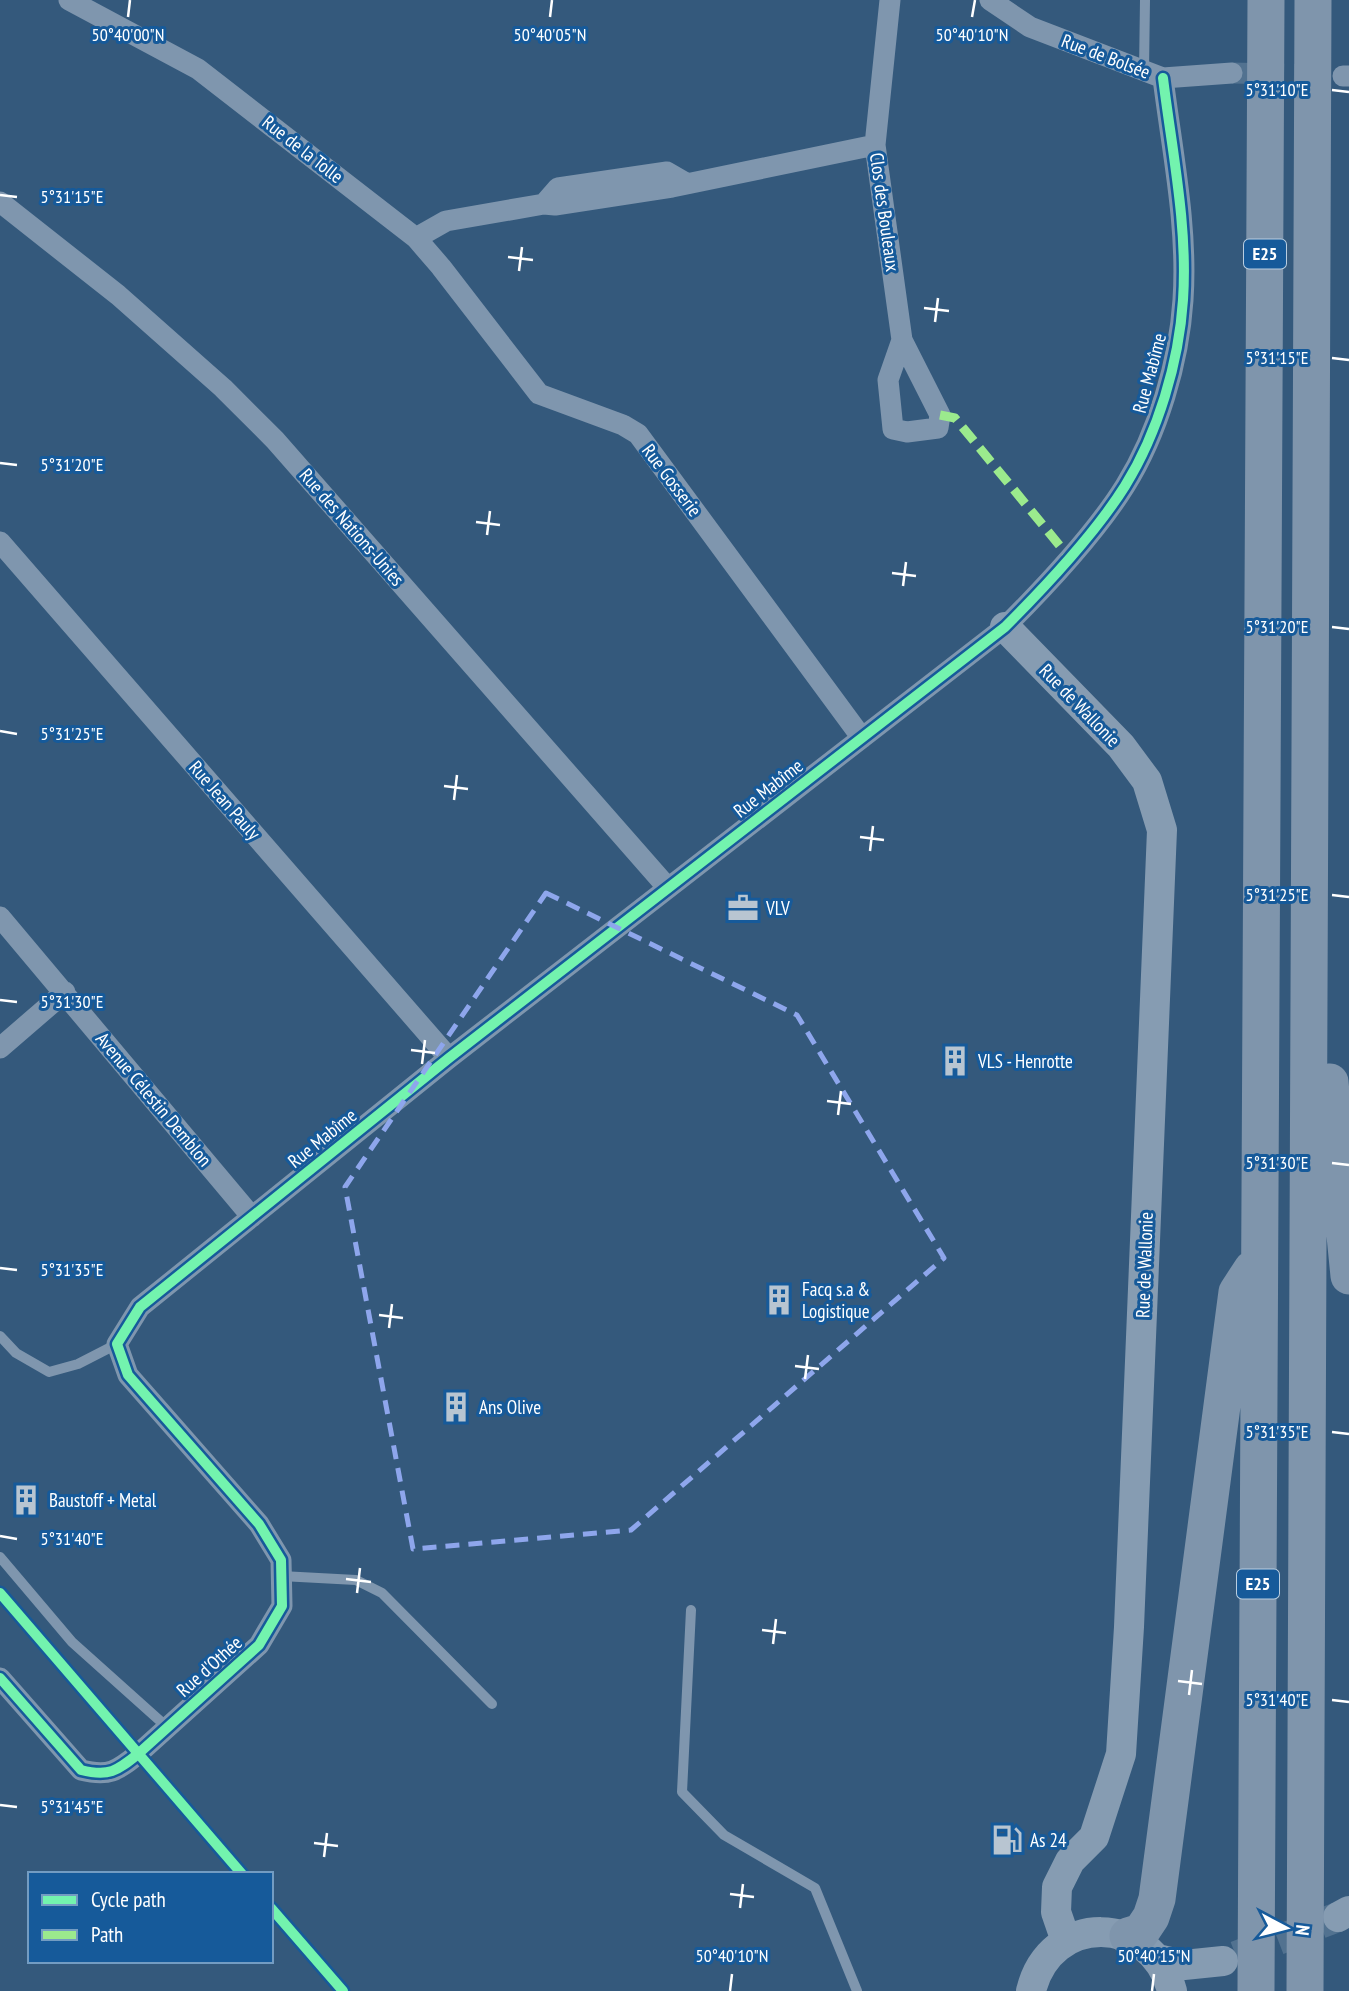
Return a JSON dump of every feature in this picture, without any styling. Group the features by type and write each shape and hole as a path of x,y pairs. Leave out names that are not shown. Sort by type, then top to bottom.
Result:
{"highway":[{"name":"E25","path":"1256,1991 1266,0"},
{"name":"E25","path":"1306,1991 1313,0"},
{"path":"1311,624 1323,671 1328,1059 1349,1276"},
{"path":"1128,1937 1141,1933 1151,1917 1157,1899 1237,1292 1260,1256"}],"street":[{"name":"Rue de la Tolle","path":"68,0 209,77 416,238"},
{"name":"Clos des Bouleaux","path":"890,0 875,145 902,340"},
{"name":"Rue de Bolsée","path":"990,0 1030,27 1154,74 1232,73"},
{"name":"Rue Mabîme","path":"117,1344 140,1307 449,1058 1005,627 1038,594 1126,485 1166,396 1183,300 1182,233 1154,74"},
{"path":"416,238 446,221 686,183 875,145"},
{"name":"Rue des Nations-Unies","path":"0,202 118,295 223,388 275,440 668,888"},
{"name":"Rue Gosserie","path":"416,238 539,394 623,425 638,434 862,738"},
{"name":"Rue Jean Pauly","path":"0,542 449,1058"},
{"name":"Rue de Wallonie","path":"1005,627 1121,746 1147,781 1162,831 1130,1600 1121,1755 1094,1838 1070,1861 1057,1887 1056,1912 1066,1941"},
{"name":"Avenue Célestin Demblon","path":"0,917 252,1217"},
{"path":"0,1048 65,992"},
{"name":"Rue d'Othée","path":"0,1678 81,1770 100,1775 118,1770 259,1645 282,1606 281,1560 259,1524 128,1375 117,1344"},
{"path":"1349,1911 1338,1917 1349,1917"},
{"path":"1031,1991 1038,1970 1050,1953 1066,1941 1086,1933 1107,1932 1128,1937 1144,1946 1158,1959 1167,1974 1172,1991"},
{"path":"1158,1959 1184,1965 1223,1961 1187,1991"}],"lane":[{"path":"1145,0 1154,74"},
{"path":"0,1336 16,1353 50,1371 78,1364 117,1344"},
{"path":"0,1557 72,1642 168,1728"},
{"path":"281,1576 355,1580 382,1593 492,1703"},
{"path":"691,1610 682,1792 724,1835 815,1888 857,1991"}],"highlighted area":[{"path":"546,893 797,1015 944,1258 631,1530 413,1549 345,1187"}],"tunnel":[{"path":"1232,73 1321,75"},
{"path":"1236,1956 1338,1917"}],"marked path":[{"path":"940,415 955,418 1069,557"}],"cycle path":[{"path":"0,1678 81,1770 99,1773 112,1771 138,1754 259,1645 282,1606 281,1560 259,1524 128,1375 117,1344 140,1307 449,1058 1005,627 1069,560 1113,504 1137,465 1157,420 1172,372 1181,324 1184,272 1181,216 1163,78"},
{"path":"0,1593 240,1872"},
{"path":"273,1910 343,1991"}],"place":[{"name":"VLV","path":"743,908"},
{"name":"VLS - Henrotte","path":"955,1061"},
{"name":"Facq s.a & Logistique","path":"779,1300"},
{"name":"Ans Olive","path":"456,1407"},
{"name":"Baustoff + Metal","path":"26,1500"},
{"name":"As 24","path":"1007,1840"}]}
